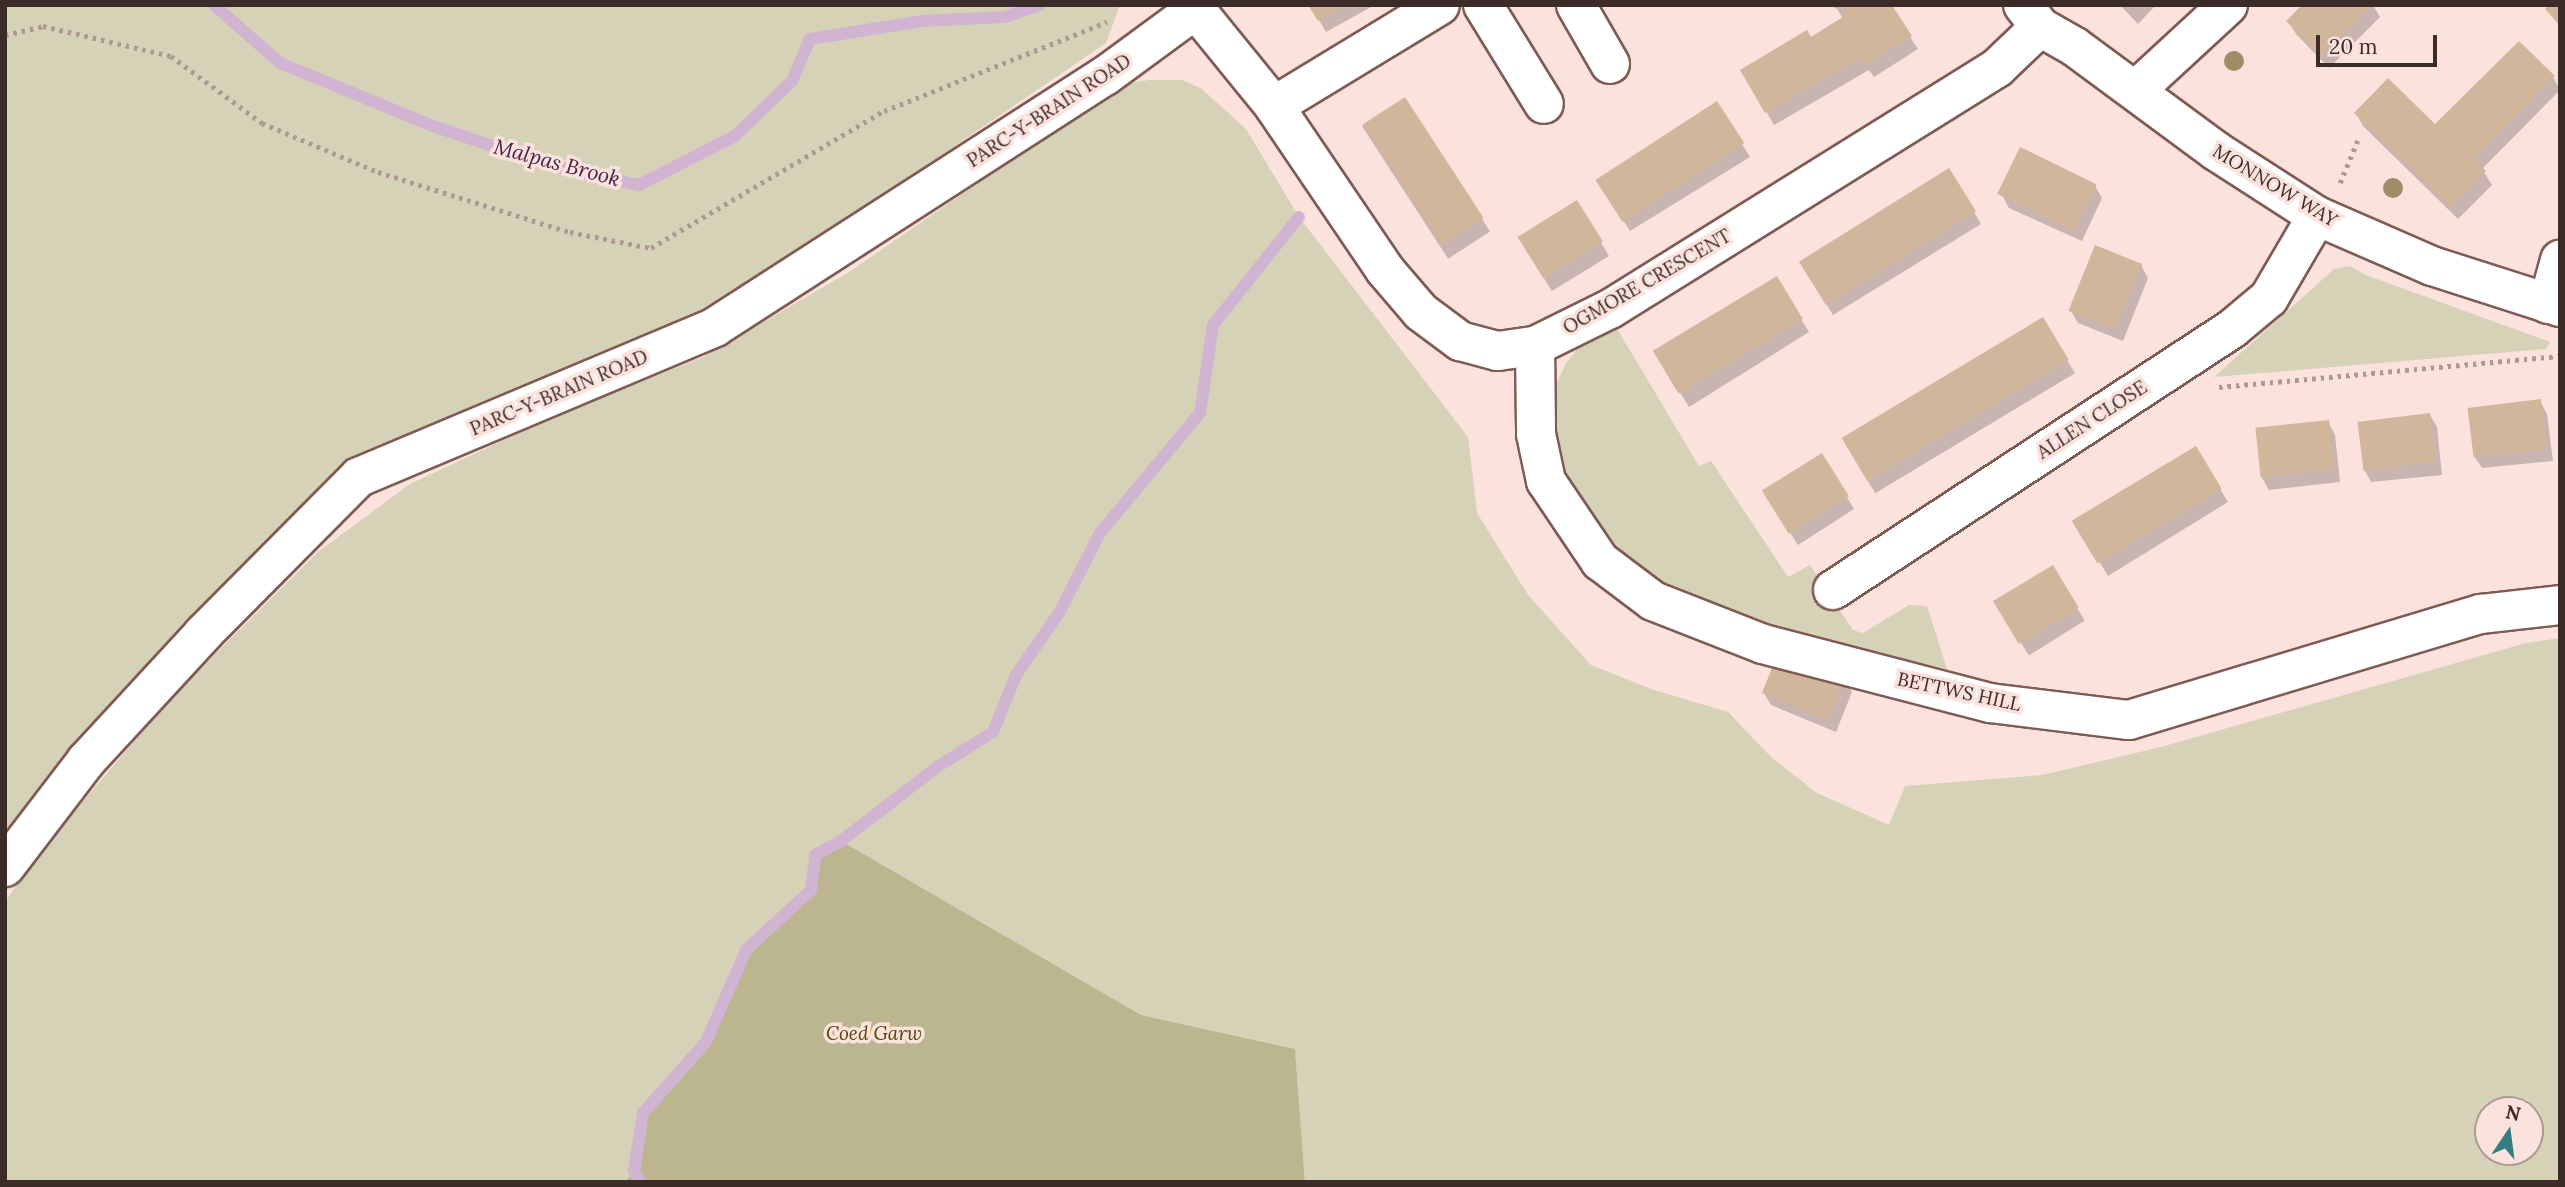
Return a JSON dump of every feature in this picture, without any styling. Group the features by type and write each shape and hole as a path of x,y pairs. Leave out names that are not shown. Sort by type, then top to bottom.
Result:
{"street":[{"path":"1274,106 1440,5"},
{"path":"1483,5 1544,104"},
{"path":"1576,5 1610,64"},
{"path":"2136,90 2228,5"},
{"name":"OGMORE CRESCENT","path":"1194,8 1274,106 1385,270 1421,312 1460,341 1499,351 1535,346 1610,309 1997,68 2032,16"},
{"name":"PARC-Y-BRAIN ROAD","path":"5,867 86,761 203,634 359,477 715,327 1105,76 1194,8"},
{"name":"MONNOW WAY","path":"2032,16 2216,151 2321,218 2432,267 2554,306"},
{"name":"ALLEN CLOSE","path":"1833,590 2233,328 2269,298 2321,218"},
{"path":"2554,306 2560,260"},
{"name":"BETTWS HILL","path":"1535,346 1536,434 1546,481 1600,561 1653,601 1763,644 1976,699 2129,720 2481,614 2560,605"}],"path":[{"path":"5,35 43,26 171,56 262,123 378,172 570,232 651,248 884,111 1111,20"},
{"path":"2321,218 2359,137"},
{"path":"2160,376 2205,388 2560,356"}],"shaded area":[{"path":"5,5 1120,5 1106,43 896,186 769,282 337,477 5,847"},
{"path":"1149,80 1182,80 1202,89 1246,129 1299,217 1468,437 1477,513 1528,595 1591,665 1651,689 1728,712 1772,758 1817,793 1889,825 1905,786 2042,775 2161,747 2526,643 2560,638 2560,1182 1305,1182 1295,1049 1141,1015 841,842 815,855 811,890 746,950 706,1042 643,1113 634,1171 625,1182 5,1182 5,902 37,855 172,697 318,552 410,484 553,417 703,357 849,272 1122,84"},
{"path":"2350,266 2366,275 2550,342 2546,349 2214,377 2334,269"},
{"path":"1616,327 1699,466 1711,461 1788,577 1810,565 1853,630 1863,633 1909,605 1927,606 1947,669 1820,639 1757,620 1665,584 1600,538 1573,499 1552,446 1555,387 1566,363 1585,339"}],"green space":[{"name":"Coed Garw","path":"841,841 1141,1015 1295,1049 1305,1182 625,1182 634,1171 643,1113 706,1042 746,950 811,890 815,855"}],"building":[{"path":"1308,5 1345,5 1318,21"},
{"path":"1833,5 1892,5 1912,36 1865,65 1860,58 1765,113 1740,70 1807,30 1811,37 1846,15 1840,6 1835,9"},
{"path":"2302,5 2372,5 2321,57 2286,21"},
{"path":"2549,5 2560,5 2560,26 2545,9"},
{"path":"2519,41 2555,76 2473,158 2486,171 2450,207 2354,113 2388,78 2435,124"},
{"path":"1405,97 1483,218 1441,245 1363,124"},
{"path":"1717,101 1744,143 1623,222 1595,180"},
{"path":"2020,147 2096,184 2074,231 1997,194"},
{"path":"1949,168 1976,211 1826,305 1799,262"},
{"path":"1577,200 1603,242 1544,279 1518,237"},
{"path":"2095,245 2142,264 2116,330 2068,311"},
{"path":"1777,276 1803,319 1678,394 1653,351"},
{"path":"2043,317 2069,360 1867,481 1842,438"},
{"path":"2541,399 2547,449 2474,458 2468,408"},
{"path":"2430,413 2436,462 2364,471 2358,422"},
{"path":"2329,420 2334,470 2261,477 2255,428"},
{"path":"2196,446 2222,489 2097,564 2072,521"},
{"path":"1822,453 1849,496 1789,534 1762,491"},
{"path":"2053,565 2079,608 2019,644 1993,601"},
{"path":"1774,663 1846,678 1829,721 1762,693"}],"waterway":[{"name":"Malpas Brook","path":"214,5 280,63 433,126 555,167 639,185 735,136 792,81 810,39 922,21 1005,17 1039,5"},
{"path":"640,1182 634,1171 643,1113 706,1042 746,950 811,890 815,855 841,841 937,767 993,732 1016,675 1059,613 1100,533 1200,413 1213,325 1299,217"}]}
